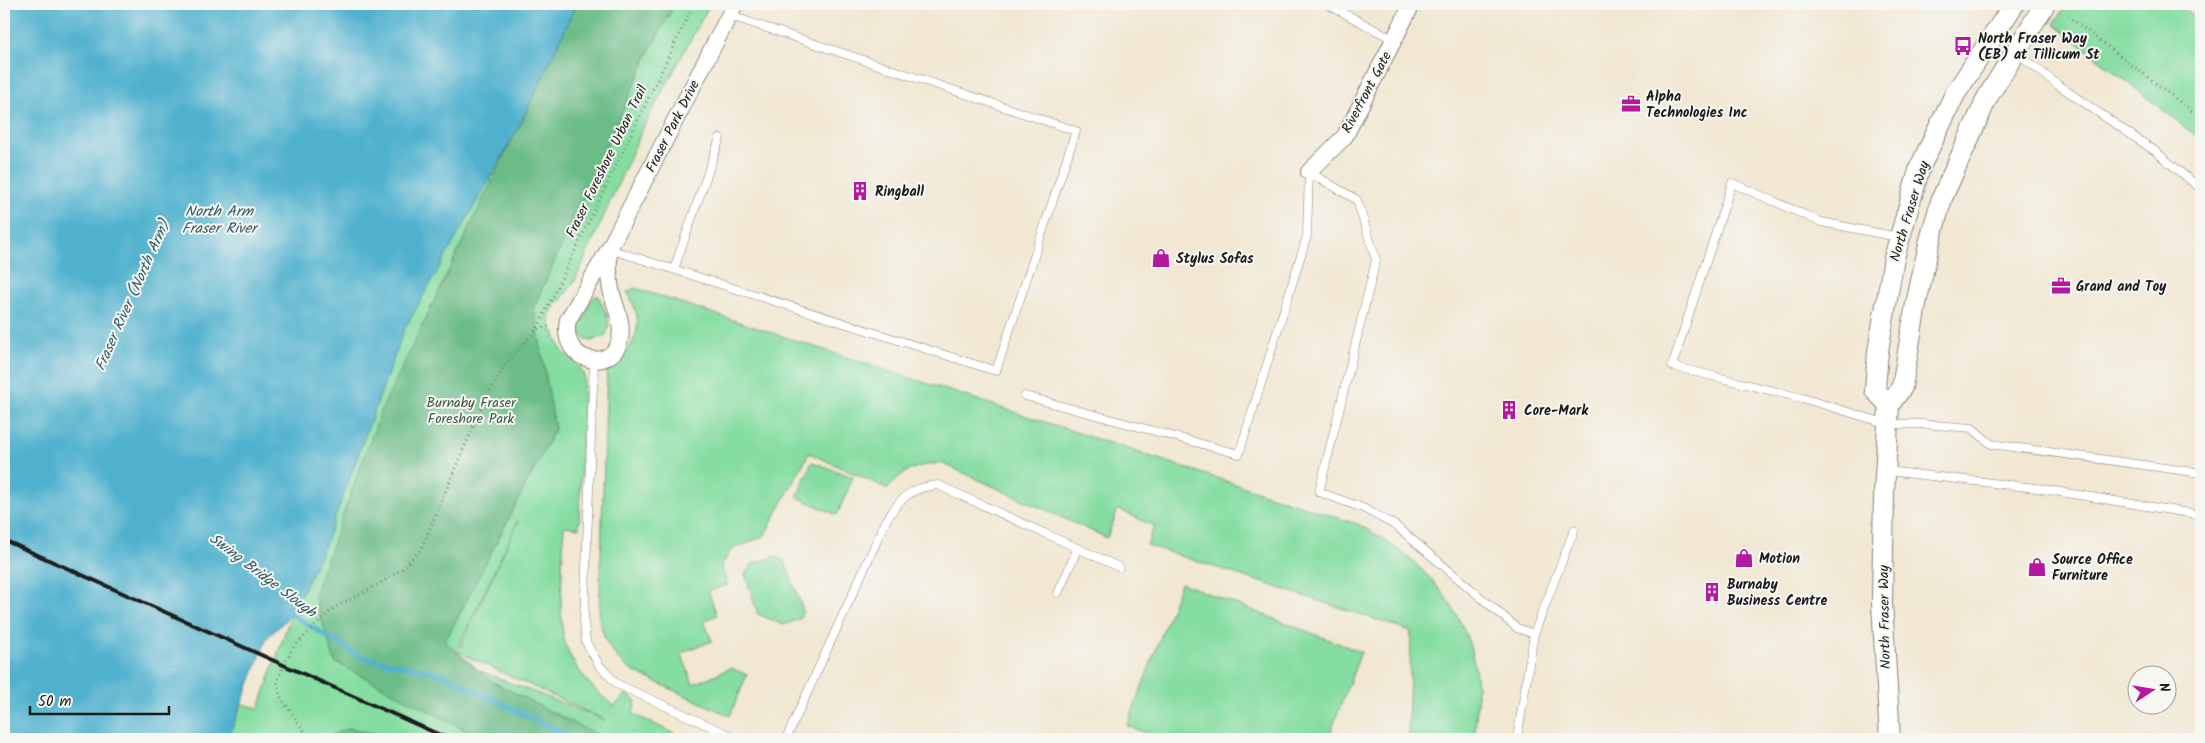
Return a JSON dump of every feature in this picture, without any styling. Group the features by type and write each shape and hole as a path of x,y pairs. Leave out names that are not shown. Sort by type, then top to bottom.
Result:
{"street":[{"name":"Riverfront Gate","path":"1308,172 1345,136 1412,4"},
{"name":"North Fraser Way","path":"1888,415 1875,390 1878,351 1894,258 1920,167 1954,94 2014,4"},
{"name":"North Fraser Way","path":"1890,739 1882,603 1888,415 1902,387 1918,295 1942,198 1987,98 2045,4"},
{"name":"Fraser Park Drive","path":"609,249 610,284 622,327 618,348 612,355 594,360 585,358 571,347 566,330 568,320 609,249 732,10"}],"lane":[{"path":"1327,4 1394,40"},
{"path":"609,249 996,371 1076,131 732,10"},
{"path":"2016,52 2065,89 2155,151 2201,189"},
{"path":"674,269 720,138"},
{"path":"1025,396 1238,454 1307,236 1308,172 1357,200 1376,260 1319,492 1363,508 1396,526 1517,628 1534,634"},
{"path":"1900,237 1821,222 1732,183 1672,366 1802,398 1888,415 1922,424 1972,428 1992,444 2201,473"},
{"path":"594,360 584,621 586,642 600,665 617,684 738,739"},
{"path":"1885,471 2036,488 2201,515"},
{"path":"786,739 886,521 896,505 908,494 922,486 938,485 1119,567"},
{"path":"1518,739 1534,634 1574,530"},
{"path":"1058,593 1078,548"}],"path":[{"name":"Fraser Foreshore Urban Trail","path":"310,739 280,696 277,680 292,648 332,608 379,584 402,569 422,549 483,404 501,371 537,329 694,4"},
{"path":"2070,15 2073,20 2201,118"}],"green space":[{"name":"Burnaby Fraser Foreshore Park","path":"535,4 710,4 643,128 574,283 549,315 552,332 554,331 559,345 584,375 579,528 564,526 561,610 563,635 566,645 570,656 582,675 614,706 626,694 636,701 633,714 686,739 228,739 241,704 259,708 291,615 326,542 339,438","holes":["518,521 458,652 605,720 452,660"]},
{"name":"Burnaby Fraser Foreshore Park","path":"577,4 675,4 651,48 534,307 555,429 445,642 493,682 605,739 483,739 335,662 314,595 381,411"},
{"path":"2067,4 2179,4 2201,23 2201,140 2054,24"},
{"path":"635,288 1357,524 1397,549 1415,564 1432,580 1459,618 1468,640 1476,672 1477,701 1474,739 1408,739 1411,631 1147,545 1154,526 1118,509 1107,538 942,463 912,469 899,477 888,489 809,453 764,536 731,550 721,567 728,585 708,591 717,615 704,621 712,641 681,653 693,684 731,668 747,675 730,716 634,672 615,655 607,643 599,619 607,368 626,352 636,334 637,315 627,292"},
{"path":"598,295 607,315 609,325 606,335 592,341 587,340 578,332 592,299"},
{"path":"812,462 853,477 837,515 797,497"},
{"path":"776,556 785,562 803,610 800,619 783,625 758,614 745,574 753,564"},
{"path":"1181,583 1361,652 1328,739 1162,739 1127,726"},
{"path":"350,728 398,739 327,739 335,733"}],"water":[{"name":"North Arm Fraser River","path":"4,4 577,4 519,127 404,330 326,542 291,615 267,638 228,739 4,739"}],"waterway":[{"name":"Swing Bridge Slough","path":"286,611 361,657 439,673 574,739"}],"railway":[{"path":"4,540 449,739"}],"place":[{"name":"North Fraser Way (EB) at Tillicum St","path":"1963,46"},
{"name":"Alpha Technologies Inc","path":"1631,104"},
{"name":"Ringball","path":"860,191"},
{"name":"Stylus Sofas","path":"1161,258"},
{"name":"Grand and Toy","path":"2061,286"},
{"name":"Core-Mark","path":"1509,410"},
{"name":"Motion","path":"1744,558"},
{"name":"Source Office Furniture","path":"2037,567"},
{"name":"Burnaby Business Centre","path":"1712,592"}],"water label":[{"name":"Fraser River (North Arm)","path":"132,295"}]}
